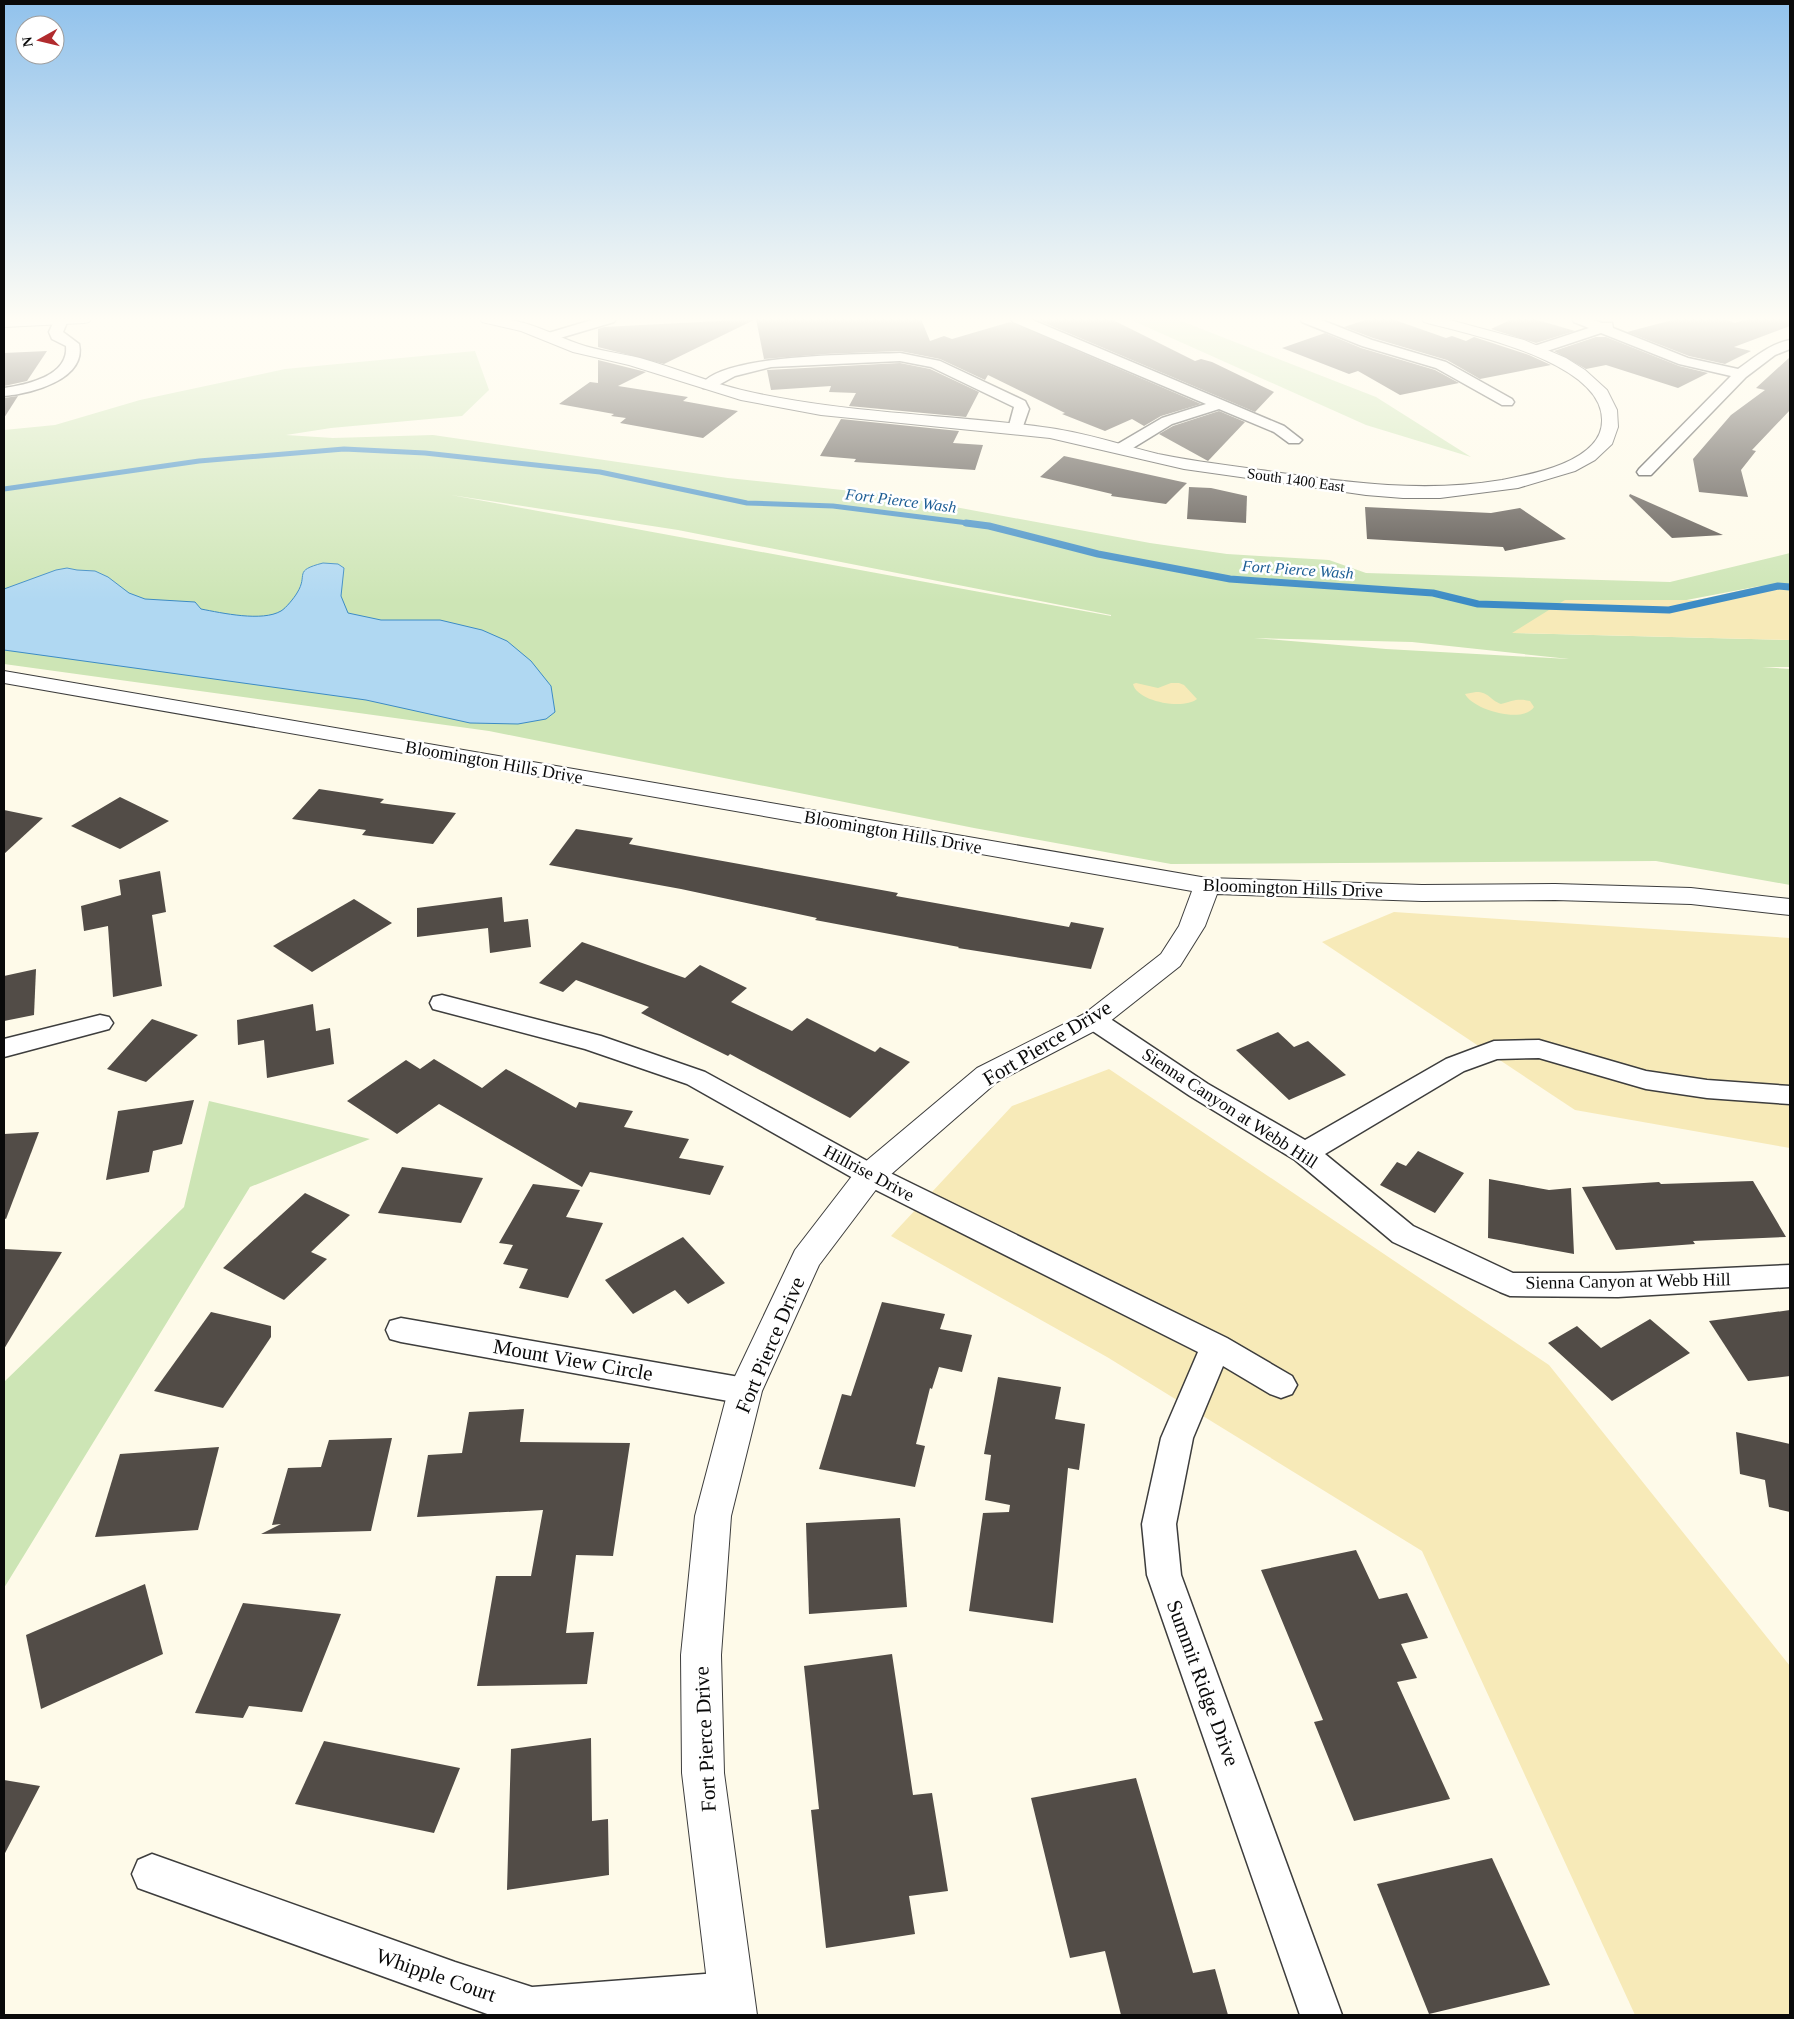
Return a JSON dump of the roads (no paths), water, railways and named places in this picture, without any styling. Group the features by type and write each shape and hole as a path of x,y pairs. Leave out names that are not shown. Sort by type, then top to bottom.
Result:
{"street":[{"name":"South 1400 East","path":"854,413 1016,429 1083,439 1179,463 1346,487 1387,492 1422,493 1502,486 1532,480 1559,471 1576,463 1602,444 1610,428 1611,413"},
{"path":"1016,429 1021,413"},
{"path":"1122,448 1166,420 1189,413"},
{"path":"1242,413 1279,429 1294,440"},
{"path":"1645,472 1703,413"},
{"name":"Bloomington Hills Drive","path":"4,677 1208,886 1422,893 1555,892 1691,896 1790,907"},
{"name":"Fort Pierce Drive","path":"733,2004 704,1773 701,1655 713,1516 745,1391 806,1259 870,1175 987,1075 1094,1020 1171,960 1192,926 1208,886"},
{"name":"Hillrise Drive","path":"442,1003 592,1042 696,1078 870,1175 1216,1347 1281,1386"},
{"name":"Sienna Canyon at Webb Hill","path":"1094,1020 1199,1090 1305,1152 1403,1234 1510,1284 1618,1284 1790,1276"},
{"path":"4,1048 100,1023"},
{"path":"1305,1152 1456,1066 1494,1050 1539,1049 1646,1080 1707,1089 1790,1095"},
{"name":"Mount View Circle","path":"401,1330 745,1391"},
{"name":"Summit Ridge Drive","path":"1216,1347 1176,1438 1159,1524 1164,1575 1321,2015"},
{"name":"Whipple Court","path":"152,1874 456,1983 532,2008 733,2004"}],"water":[{"path":"323,563 338,564 344,568 341,596 348,613 381,620 440,620 482,630 507,641 531,661 551,686 555,712 546,719 518,724 470,723 366,700 4,650 4,589 56,570 67,568 95,571 108,577 129,593 145,599 195,602 201,609 231,614 263,616 283,610 297,593 304,571"}],"waterway":[{"name":"Fort Pierce Wash","path":"4,489 199,461 344,449 425,453 600,472 747,503 833,506 976,524"},
{"name":"Fort Pierce Wash","path":"966,523 989,526 1098,554 1230,579 1433,593 1478,604 1669,610 1778,586 1790,587"}]}
